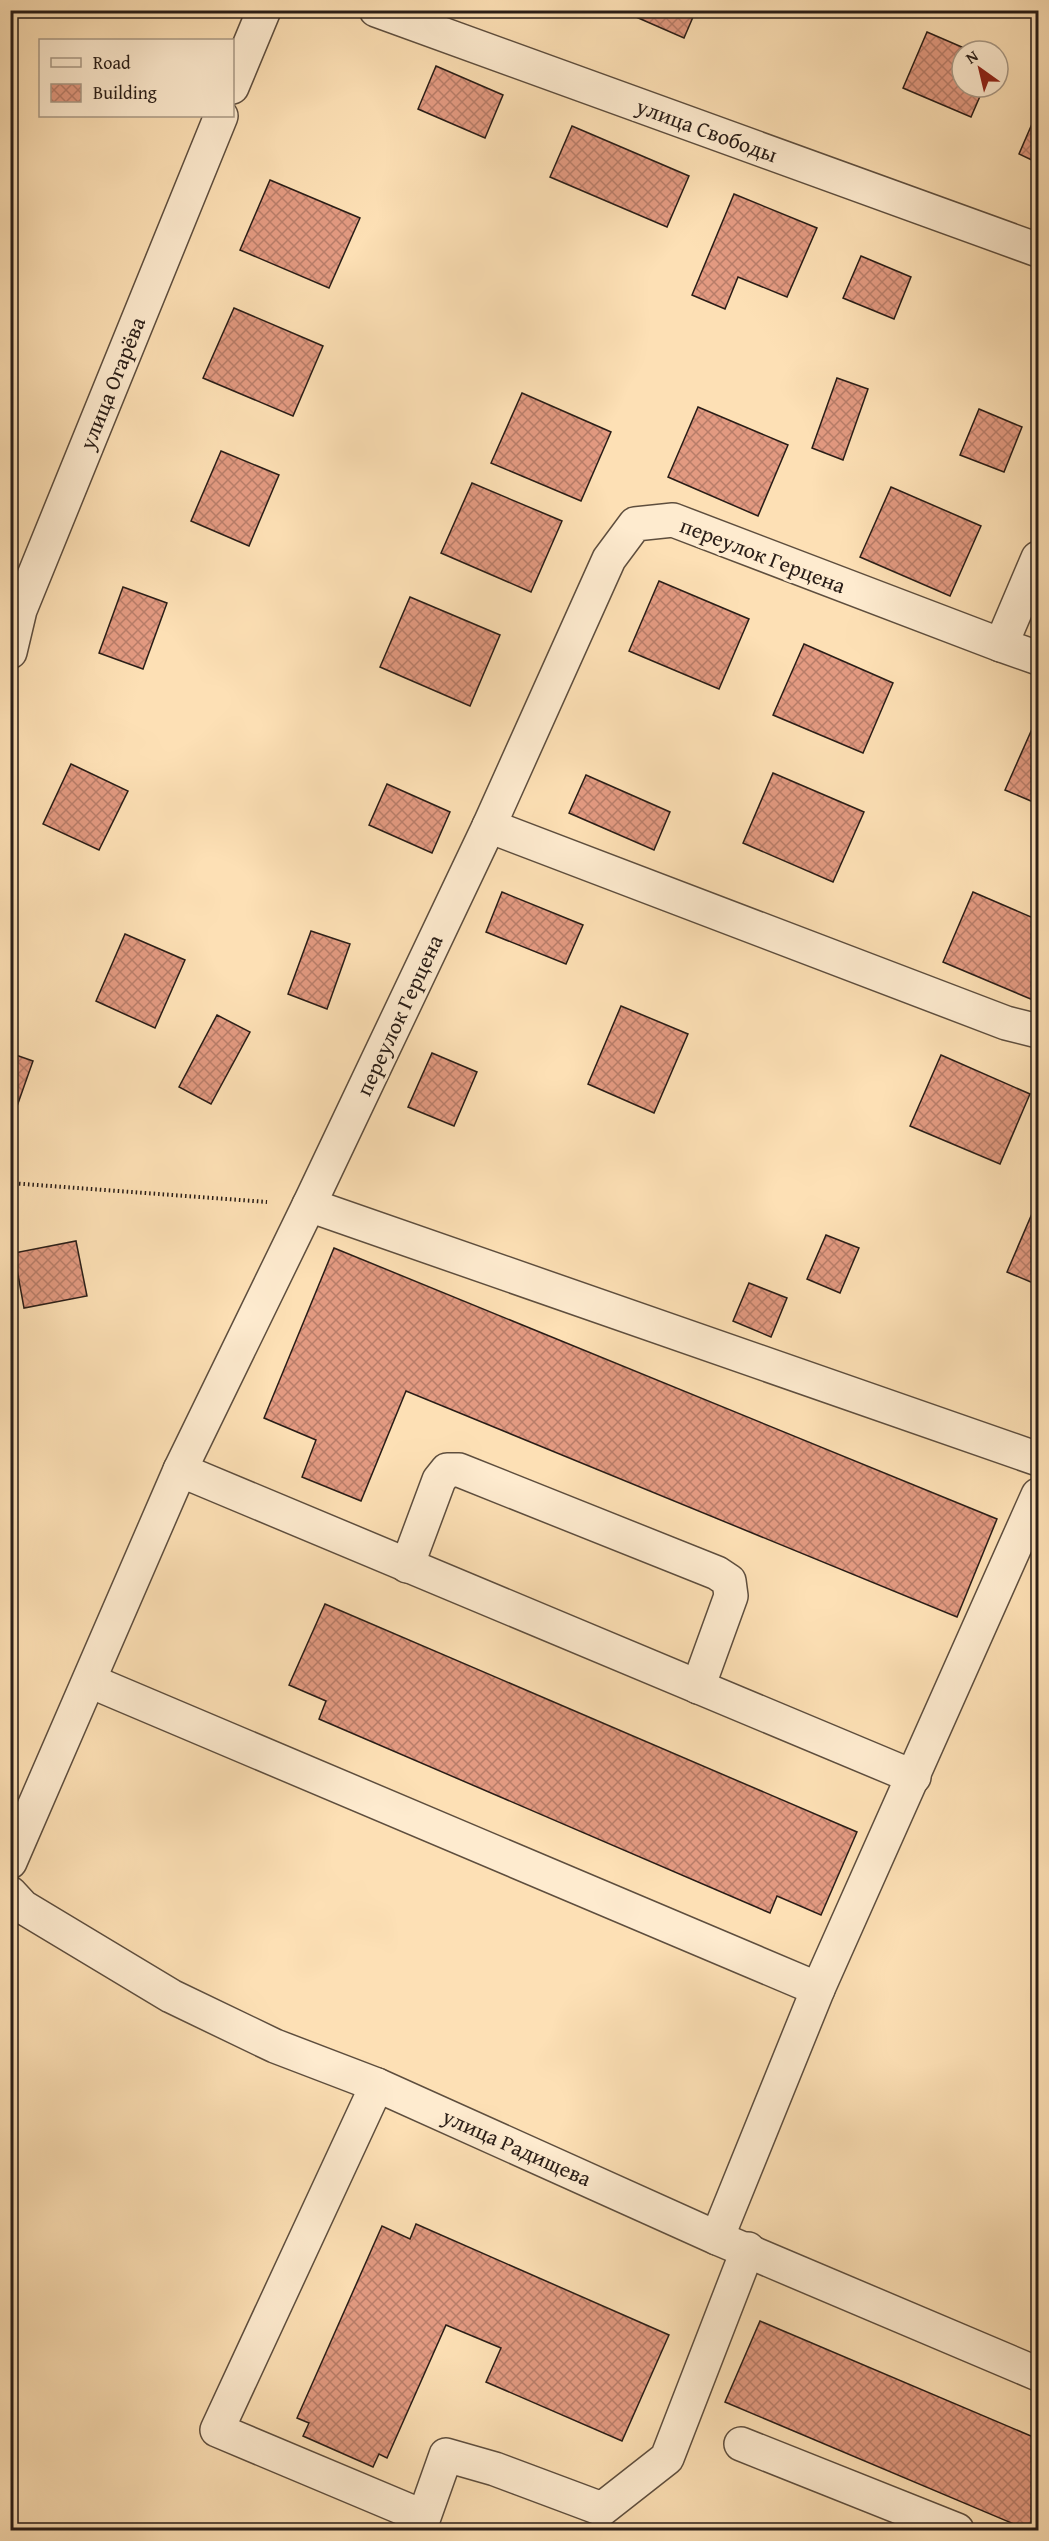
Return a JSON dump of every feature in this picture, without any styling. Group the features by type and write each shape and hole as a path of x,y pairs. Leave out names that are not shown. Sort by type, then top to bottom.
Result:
{"street":[{"path":"234,82 264,10"},
{"name":"улица Свободы","path":"376,10 1038,250"},
{"name":"улица Огарёва","path":"10,652 20,610 221,117"},
{"name":"переулок Герцена","path":"10,1862 180,1470 489,826 609,559 635,524 673,520 1038,658"},
{"path":"1001,645 1038,558"},
{"path":"489,826 1006,1023 1038,1031"},
{"path":"309,1205 1038,1459"},
{"path":"180,1470 914,1777"},
{"path":"407,1566 439,1480 447,1470 453,1470 717,1573 729,1581 731,1596 698,1687"},
{"path":"717,2238 818,1989 1038,1495"},
{"path":"90,1681 818,1989"},
{"name":"улица Радищева","path":"10,1893 23,1907 171,1996 275,2046 378,2085 717,2238 1038,2374"},
{"path":"378,2085 217,2430 424,2517 446,2455 495,2469 602,2509 667,2458 747,2249"},
{"path":"741,2444 957,2530"}],"path":[{"path":"10,1183 309,1205"}],"building":[{"path":"620,10 696,10 684,38"},
{"path":"927,32 950,42 950,99 979,99 971,117 903,88"},
{"path":"436,66 503,95 485,138 418,109"},
{"path":"1038,110 1038,163 1019,154"},
{"path":"572,126 689,176 667,227 550,177"},
{"path":"270,180 360,218 329,288 240,250"},
{"path":"734,194 817,228 787,297 738,277 725,309 692,295"},
{"path":"861,256 911,277 894,319 843,298"},
{"path":"234,308 323,346 293,416 203,378"},
{"path":"837,378 868,389 843,460 812,448"},
{"path":"522,393 611,432 581,501 491,463"},
{"path":"698,407 788,445 758,516 668,477"},
{"path":"979,409 1022,427 1004,472 960,455"},
{"path":"221,451 279,475 249,546 191,521"},
{"path":"472,483 562,521 531,592 441,553"},
{"path":"891,487 981,526 950,596 860,557"},
{"path":"659,581 749,619 719,689 629,651"},
{"path":"123,587 167,603 143,669 99,653"},
{"path":"410,597 500,635 470,706 380,667"},
{"path":"804,644 893,683 863,753 773,715"},
{"path":"1036,720 1038,721 1038,804 1005,790"},
{"path":"71,764 128,791 99,850 43,824"},
{"path":"773,773 864,812 833,882 743,843"},
{"path":"586,775 670,812 654,850 569,813"},
{"path":"387,784 450,812 432,853 369,825"},
{"path":"502,892 583,925 566,964 486,932"},
{"path":"973,892 1038,920 1038,987 1033,1000 943,962"},
{"path":"311,931 350,944 327,1009 288,994"},
{"path":"125,934 185,960 155,1028 96,1001"},
{"path":"621,1006 688,1034 654,1113 588,1084"},
{"path":"217,1015 250,1032 211,1104 179,1087"},
{"path":"10,1053 33,1061 16,1109 10,1107"},
{"path":"432,1053 477,1072 454,1126 408,1107"},
{"path":"941,1055 1030,1094 1000,1164 910,1126"},
{"path":"1038,1202 1038,1285 1007,1272"},
{"path":"826,1235 859,1248 840,1293 807,1279"},
{"path":"76,1241 87,1296 24,1308 14,1253"},
{"path":"334,1248 997,1519 957,1617 406,1391 361,1501 302,1477 316,1440 264,1418"},
{"path":"749,1283 787,1298 771,1337 733,1321"},
{"path":"325,1604 857,1832 821,1915 777,1896 770,1913 319,1719 326,1701 289,1685"},
{"path":"416,2224 669,2335 622,2441 486,2382 501,2348 446,2325 387,2458 379,2454 373,2467 303,2436 309,2423 297,2418 382,2226 410,2239"},
{"path":"760,2321 1038,2439 1038,2530 1028,2530 725,2402"}]}
